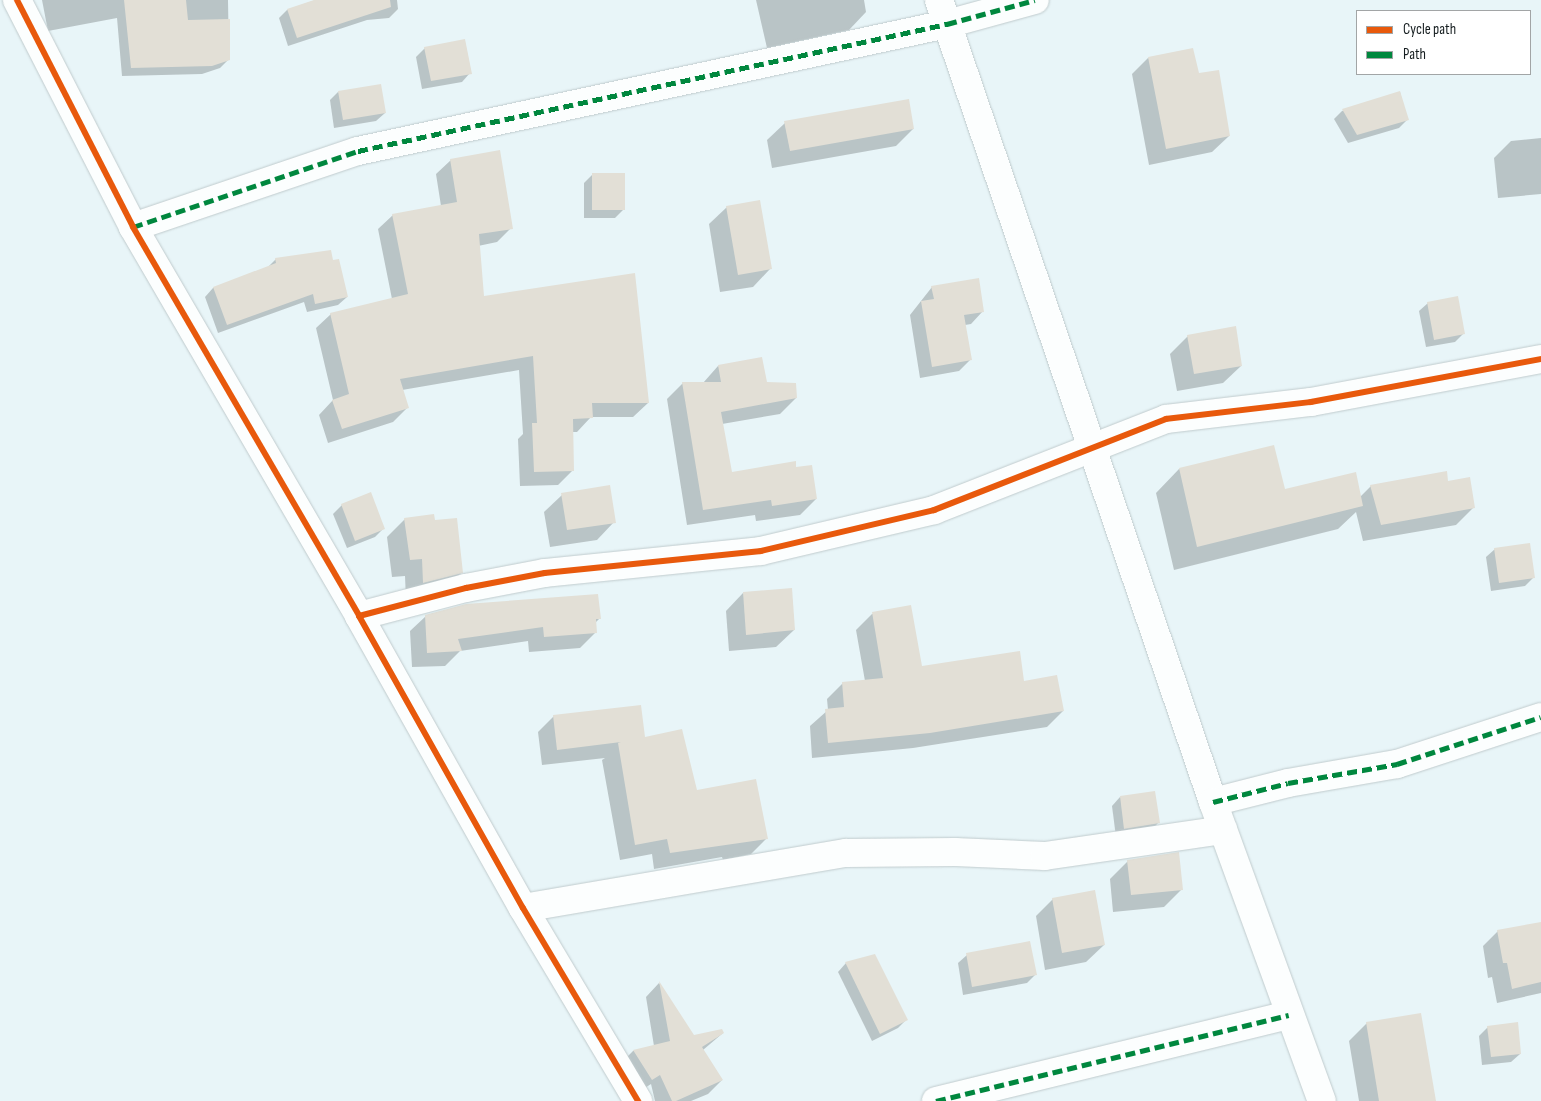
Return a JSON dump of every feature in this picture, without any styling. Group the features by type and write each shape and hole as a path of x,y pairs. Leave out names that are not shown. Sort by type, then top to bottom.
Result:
{"street":[{"path":"17,0 133,226 359,616 523,908 638,1101"},
{"path":"133,226 358,151 943,12 1036,0"},
{"path":"943,12 1213,802 1289,1015 1322,1101"},
{"path":"359,616 466,588 545,573 761,550 934,510 1092,446 1166,419 1311,402 1541,359"},
{"path":"1213,802 1288,783 1397,764 1541,717"},
{"path":"523,908 846,853 955,852 1045,856 1223,830"},
{"path":"936,1101 1289,1015"}],"building":[{"path":"124,0 186,0 188,20 230,19 230,60 212,66 131,68"},
{"path":"314,0 390,0 391,7 297,38 287,9"},
{"path":"465,39 472,74 431,81 424,47"},
{"path":"1193,48 1199,73 1219,70 1230,136 1166,149 1148,57"},
{"path":"381,84 386,113 343,120 338,91"},
{"path":"1400,91 1409,120 1357,135 1342,109"},
{"path":"909,99 914,129 790,151 784,121"},
{"path":"500,150 513,229 479,234 484,296 635,273 649,403 592,403 593,418 573,419 574,471 534,472 532,423 537,423 533,356 400,379 409,408 342,429 332,400 349,394 330,313 408,294 392,214 457,202 450,159"},
{"path":"592,173 625,173 625,210 592,210"},
{"path":"760,200 772,269 738,275 726,206"},
{"path":"331,250 333,260 339,259 348,297 315,304 313,294 227,325 213,287 276,263 275,258"},
{"path":"979,278 984,312 964,315 972,360 932,367 921,301 934,299 931,286"},
{"path":"1458,296 1465,334 1434,340 1427,302"},
{"path":"1236,326 1242,366 1194,374 1187,335"},
{"path":"762,357 767,382 796,383 797,398 721,412 732,472 796,461 796,467 812,465 817,499 772,506 771,500 703,510 682,382 721,382 718,365"},
{"path":"1274,445 1285,489 1356,472 1363,506 1197,547 1179,468"},
{"path":"1447,471 1448,481 1470,477 1475,508 1381,525 1370,485"},
{"path":"610,485 616,523 567,530 561,493"},
{"path":"371,492 385,529 355,541 341,504"},
{"path":"434,514 435,520 457,518 463,573 423,583 422,559 410,560 404,518"},
{"path":"1530,543 1535,578 1499,583 1494,548"},
{"path":"792,588 795,630 746,635 743,592"},
{"path":"598,594 601,619 596,619 597,633 544,637 543,627 458,639 462,651 427,653 425,615 466,604"},
{"path":"911,605 922,666 1020,651 1024,681 1057,675 1064,711 930,733 828,743 825,709 844,707 842,682 883,678 872,612"},
{"path":"641,705 645,737 682,729 697,790 756,779 768,839 670,853 667,839 635,845 618,743 621,742 557,750 553,715"},
{"path":"1155,791 1160,823 1124,829 1120,796"},
{"path":"1179,852 1183,890 1131,895 1127,860"},
{"path":"1095,890 1105,945 1062,953 1052,898"},
{"path":"1541,922 1541,982 1512,989 1507,963 1503,963 1497,930"},
{"path":"1030,941 1037,975 972,987 966,953"},
{"path":"875,954 908,1020 880,1034 845,962"},
{"path":"659,981 694,1035 722,1029 724,1033 702,1047 723,1080 676,1101 672,1101 660,1075 652,1080 633,1050 670,1041"},
{"path":"1421,1013 1436,1101 1379,1101 1366,1022"},
{"path":"1518,1022 1521,1054 1491,1057 1487,1026"}],"marked path":[{"path":"133,227 358,151 947,24 1035,0"},
{"path":"1213,802 1288,783 1397,764 1541,717"},
{"path":"936,1101 1289,1015"}],"cycle path":[{"path":"17,0 133,227 359,616 523,908 638,1101"},
{"path":"359,616 466,588 545,573 761,551 934,510 1166,419 1311,402 1541,359"}]}
